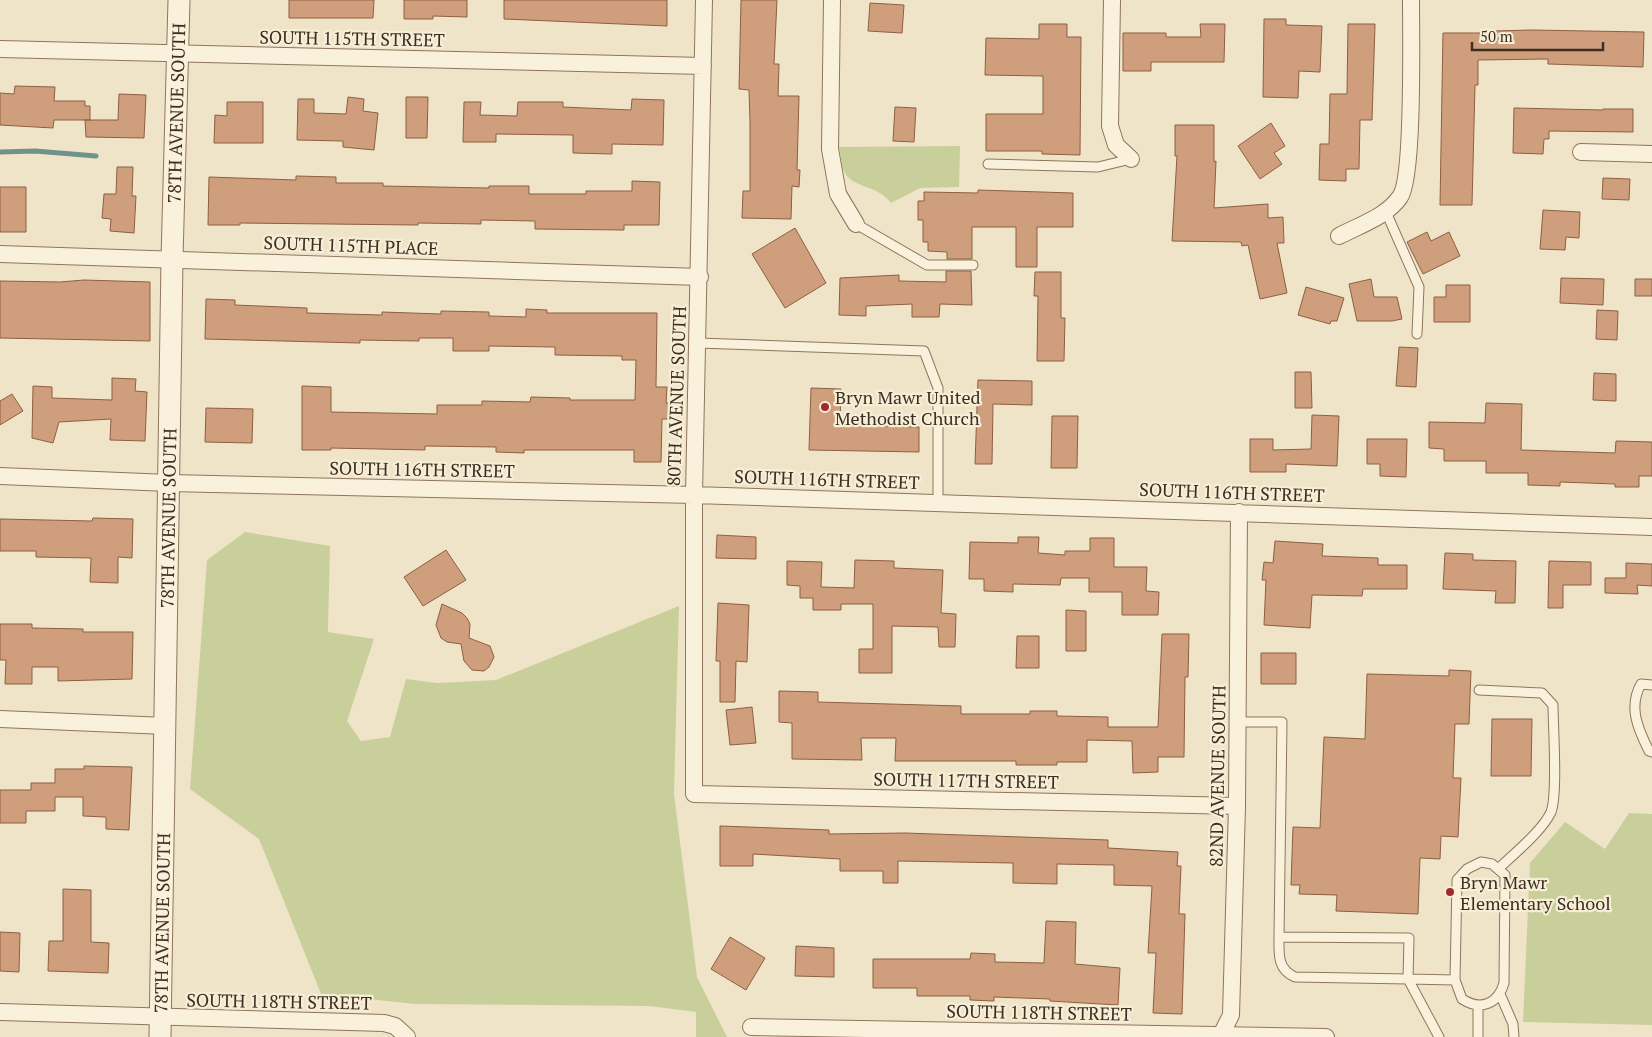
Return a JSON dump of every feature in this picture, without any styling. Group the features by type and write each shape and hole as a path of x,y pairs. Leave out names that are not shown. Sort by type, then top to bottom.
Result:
{"street":[{"name":"78TH AVENUE SOUTH","path":"161,1028 172,259 179,0"},
{"name":"80TH AVENUE SOUTH","path":"694,794 694,495 700,277 704,0"},
{"path":"832,0 830,150 838,194 856,224"},
{"path":"1112,0 1110,126 1116,145 1131,159"},
{"path":"1339,236 1386,212 1401,196 1406,180 1409,150 1411,0"},
{"name":"SOUTH 115TH STREET","path":"0,49 703,66"},
{"path":"1581,152 1652,154"},
{"name":"SOUTH 115TH PLACE","path":"0,254 700,277"},
{"name":"SOUTH 116TH STREET","path":"0,476 169,483 694,495 1652,527"},
{"name":"82ND AVENUE SOUTH","path":"1220,1037 1232,1015 1237,806 1239,512"},
{"path":"0,719 166,726"},
{"name":"SOUTH 117TH STREET","path":"694,794 1237,806"},
{"name":"SOUTH 118TH STREET","path":"0,1012 161,1028 384,1023 395,1026 406,1035"},
{"name":"SOUTH 118TH STREET","path":"751,1027 1220,1037 1326,1037"}],"lane":[{"path":"988,164 1098,167 1131,159"},
{"path":"1386,212 1419,287 1417,334"},
{"path":"856,224 927,265 973,265"},
{"path":"698,344 924,351 938,388 938,503"},
{"path":"1652,685 1641,684 1634,696 1636,725 1649,751 1652,752"},
{"path":"1479,690 1542,693 1553,705 1553,792 1551,812 1530,839 1499,868"},
{"path":"1238,722 1282,722 1279,961 1287,974 1295,977 1455,980"},
{"path":"1481,862 1492,864 1499,868 1506,884 1504,983 1500,994 1487,1005 1478,1006 1462,999 1455,980 1457,880 1473,864 1481,862"},
{"path":"1279,937 1409,938 1408,980 1439,1037"},
{"path":"1500,994 1513,1024 1514,1037"},
{"path":"1478,1006 1478,1037"}],"green space":[{"path":"960,146 959,187 920,188 891,203 879,193 848,177 843,168 839,147"},
{"path":"245,532 330,546 328,632 374,639 347,721 361,741 390,737 406,679 437,683 496,680 679,606 674,794 697,977 727,1037 696,1037 696,1012 649,1006 415,1004 321,994 259,839 190,789 207,560"},
{"path":"1629,813 1652,814 1652,1025 1523,1022 1530,863 1565,822 1605,849"}],"building":[{"path":"289,0 374,0 373,18 289,18"},
{"path":"404,0 467,0 467,17 433,16 433,19 404,19"},
{"path":"504,0 667,0 667,26 504,19"},
{"path":"741,0 777,0 774,64 779,64 778,96 799,96 797,170 800,170 799,187 792,186 791,219 742,218 743,191 750,191 750,121 749,90 739,89"},
{"path":"870,3 904,5 902,33 868,31"},
{"path":"1264,19 1286,19 1286,25 1322,26 1320,72 1299,71 1298,98 1263,97"},
{"path":"1039,24 1067,24 1067,37 1081,37 1080,155 1042,154 1042,151 986,151 986,114 1043,114 1043,76 985,75 986,38 1039,39"},
{"path":"1200,24 1225,24 1224,62 1151,62 1151,71 1123,71 1123,33 1166,33 1166,37 1201,37"},
{"path":"1348,24 1375,24 1372,120 1360,120 1359,169 1346,169 1346,181 1319,180 1320,144 1329,144 1330,94 1347,94"},
{"path":"1493,31 1644,32 1643,67 1548,64 1548,59 1478,60 1478,85 1475,85 1472,205 1440,205 1443,33 1493,33"},
{"path":"15,86 55,87 54,101 85,101 85,106 90,106 90,120 54,120 53,128 0,125 0,93 14,94"},
{"path":"119,94 146,95 144,138 86,137 85,120 118,120"},
{"path":"348,97 364,99 363,111 378,113 374,150 343,147 343,141 297,140 298,99 314,99 314,113 346,114"},
{"path":"406,97 428,97 427,138 406,138"},
{"path":"632,99 664,100 663,145 612,144 612,154 573,153 573,135 496,134 496,142 463,142 464,102 481,102 480,115 517,116 518,102 563,102 563,107 631,110"},
{"path":"227,102 263,102 263,143 214,143 215,115 227,116"},
{"path":"895,107 916,108 914,142 893,141"},
{"path":"1514,108 1633,109 1633,132 1549,131 1549,139 1544,139 1543,154 1513,153"},
{"path":"1271,123 1285,146 1274,153 1282,164 1260,179 1238,146"},
{"path":"1175,125 1214,125 1214,162 1216,161 1214,208 1268,204 1268,218 1283,217 1284,243 1277,243 1287,293 1260,299 1248,245 1242,246 1241,242 1172,241 1177,156 1175,156"},
{"path":"117,167 133,167 132,196 136,196 134,233 110,231 111,219 102,218 104,194 116,194"},
{"path":"296,176 336,177 336,183 383,183 383,186 489,188 489,186 529,186 529,194 586,194 586,191 632,191 632,181 660,182 659,225 624,225 624,230 535,229 535,221 481,220 481,224 240,223 240,225 208,225 209,177 296,180"},
{"path":"1603,178 1630,179 1629,200 1602,199"},
{"path":"0,187 26,187 26,232 0,232"},
{"path":"978,190 1073,193 1073,227 1037,227 1037,267 1016,267 1016,227 972,227 972,259 947,259 947,252 928,251 928,242 923,242 923,220 918,220 918,201 924,201 924,192 978,193"},
{"path":"1543,210 1580,212 1579,238 1566,237 1565,250 1540,249"},
{"path":"795,228 826,283 785,308 752,254"},
{"path":"1427,232 1431,241 1449,232 1460,256 1423,274 1407,242"},
{"path":"946,271 971,271 972,305 940,304 939,317 912,317 912,304 866,306 866,316 839,315 840,278 899,275 899,281 946,282"},
{"path":"1035,272 1061,272 1061,318 1065,318 1064,361 1037,361 1038,296 1034,296"},
{"path":"1561,278 1604,279 1603,305 1560,303"},
{"path":"1371,279 1374,297 1397,297 1402,319 1392,321 1357,321 1349,284"},
{"path":"1635,279 1652,279 1652,296 1635,296"},
{"path":"84,280 150,282 150,341 0,338 0,281 60,282"},
{"path":"1446,285 1470,285 1470,322 1434,322 1434,297 1446,297"},
{"path":"1306,287 1344,298 1337,321 1331,321 1330,324 1298,315"},
{"path":"206,299 235,300 235,305 307,308 307,313 382,315 382,312 441,314 441,311 489,312 489,316 526,317 526,309 547,310 547,313 657,313 656,387 667,387 666,403 673,403 673,419 662,419 661,462 634,462 634,450 524,450 524,453 496,452 496,447 425,446 425,450 331,448 331,450 302,450 302,386 331,387 331,412 437,414 437,405 482,405 482,401 530,402 531,397 570,398 570,400 635,400 636,360 622,360 622,356 555,355 555,347 489,346 489,351 453,351 453,338 419,338 419,341 360,340 360,343 205,339"},
{"path":"1597,310 1618,311 1617,340 1596,339"},
{"path":"1399,347 1418,348 1416,387 1396,386"},
{"path":"1295,372 1311,372 1312,408 1295,408"},
{"path":"1594,373 1616,374 1616,401 1593,400"},
{"path":"112,378 136,379 135,391 147,392 145,441 110,440 111,419 59,422 53,443 32,438 33,386 52,387 52,398 112,400"},
{"path":"978,380 1032,381 1032,405 993,404 992,464 975,464"},
{"name":"Bryn Mawr United Methodist Church","path":"811,388 841,389 840,425 919,427 919,452 809,450"},
{"path":"12,394 23,411 0,425 0,401"},
{"path":"1486,403 1522,404 1521,450 1615,453 1616,441 1652,442 1652,476 1639,476 1639,487 1615,487 1615,484 1560,482 1560,486 1528,485 1528,473 1486,473 1486,461 1444,461 1444,449 1429,448 1429,422 1485,423"},
{"path":"206,408 253,409 252,443 205,442"},
{"path":"1312,415 1339,416 1337,466 1286,464 1286,472 1250,472 1250,439 1273,439 1273,450 1311,449"},
{"path":"1052,416 1078,416 1077,468 1051,468"},
{"path":"1367,439 1407,439 1406,477 1380,476 1380,464 1367,464"},
{"path":"93,518 133,519 132,558 118,557 118,583 90,582 91,558 36,557 36,551 0,551 0,519 92,521"},
{"path":"717,535 756,537 756,559 716,558"},
{"path":"1018,537 1039,537 1038,553 1065,555 1065,551 1090,551 1090,538 1114,538 1114,567 1147,567 1146,591 1159,592 1158,615 1122,615 1122,592 1089,592 1089,578 1061,578 1060,585 1013,584 1013,592 984,591 984,579 969,579 970,542 1018,543"},
{"path":"1275,541 1323,544 1322,556 1378,558 1378,565 1407,565 1407,589 1363,589 1362,596 1312,595 1310,628 1264,625 1266,580 1262,580 1264,562 1273,563"},
{"path":"446,550 466,580 423,606 404,577"},
{"path":"1445,553 1473,554 1473,560 1516,561 1515,603 1495,603 1496,591 1443,589"},
{"path":"855,560 894,561 894,568 943,570 941,613 956,614 955,647 939,647 938,627 892,626 892,673 859,673 859,649 873,649 873,604 841,604 841,610 813,610 813,598 800,598 800,586 787,585 787,561 822,562 821,587 854,588"},
{"path":"1549,561 1591,562 1591,585 1563,585 1563,608 1548,608"},
{"path":"1626,563 1652,564 1652,586 1637,585 1638,594 1605,593 1605,578 1626,578"},
{"path":"718,603 749,605 747,662 736,661 735,702 720,702 720,661 716,661"},
{"path":"442,604 462,613 467,618 470,624 469,638 490,646 494,657 489,667 484,671 472,670 464,661 461,644 447,642 441,638 436,625"},
{"path":"1066,610 1086,611 1086,651 1066,651"},
{"path":"0,624 32,624 32,628 83,629 83,632 133,632 132,679 58,681 58,667 32,667 32,684 5,684 6,660 0,660"},
{"path":"1162,634 1189,634 1188,677 1185,677 1184,757 1158,757 1158,772 1133,773 1132,741 1087,740 1087,762 1057,762 1057,765 1016,765 1016,761 895,761 896,738 861,738 862,760 792,759 792,723 779,722 779,691 818,692 818,702 961,706 961,714 1030,714 1030,711 1057,711 1057,716 1108,717 1108,727 1158,727"},
{"path":"1017,636 1039,636 1039,668 1016,668"},
{"path":"1261,653 1296,653 1296,684 1261,684"},
{"path":"1449,670 1471,671 1469,724 1455,724 1453,778 1461,778 1458,837 1441,836 1440,859 1420,858 1418,914 1336,911 1337,895 1299,894 1300,885 1291,885 1293,827 1320,828 1324,737 1365,739 1367,674 1449,676"},
{"path":"752,707 756,743 730,745 726,710"},
{"path":"1492,719 1532,719 1531,776 1491,776"},
{"path":"84,766 132,767 129,830 106,829 106,817 83,816 83,797 55,797 55,811 26,811 26,823 0,823 0,790 31,790 31,783 55,783 55,769 84,769"},
{"path":"720,826 829,830 829,834 905,833 1108,840 1108,848 1178,852 1177,866 1181,866 1179,914 1185,914 1182,1014 1153,1013 1156,953 1148,953 1152,886 1114,885 1114,865 1057,864 1057,884 1013,883 1013,863 898,861 898,883 883,883 883,871 840,871 840,859 753,854 753,866 720,866"},
{"path":"63,889 91,890 91,942 109,943 108,973 48,971 49,941 63,941"},
{"path":"1046,921 1076,922 1075,964 1120,968 1118,1005 1050,1001 1050,999 994,997 994,1001 970,1000 970,996 917,996 917,988 873,988 873,959 970,959 971,953 995,954 995,962 1044,963"},
{"path":"0,932 20,933 19,972 0,971"},
{"path":"730,937 765,958 746,990 711,969"},
{"path":"796,946 834,948 834,977 795,976"}],"waterway":[{"path":"0,152 35,151 96,156"}],"place":[{"name":"Bryn Mawr United Methodist Church","path":"825,407"},
{"name":"Bryn Mawr Elementary School","path":"1450,892"}]}
